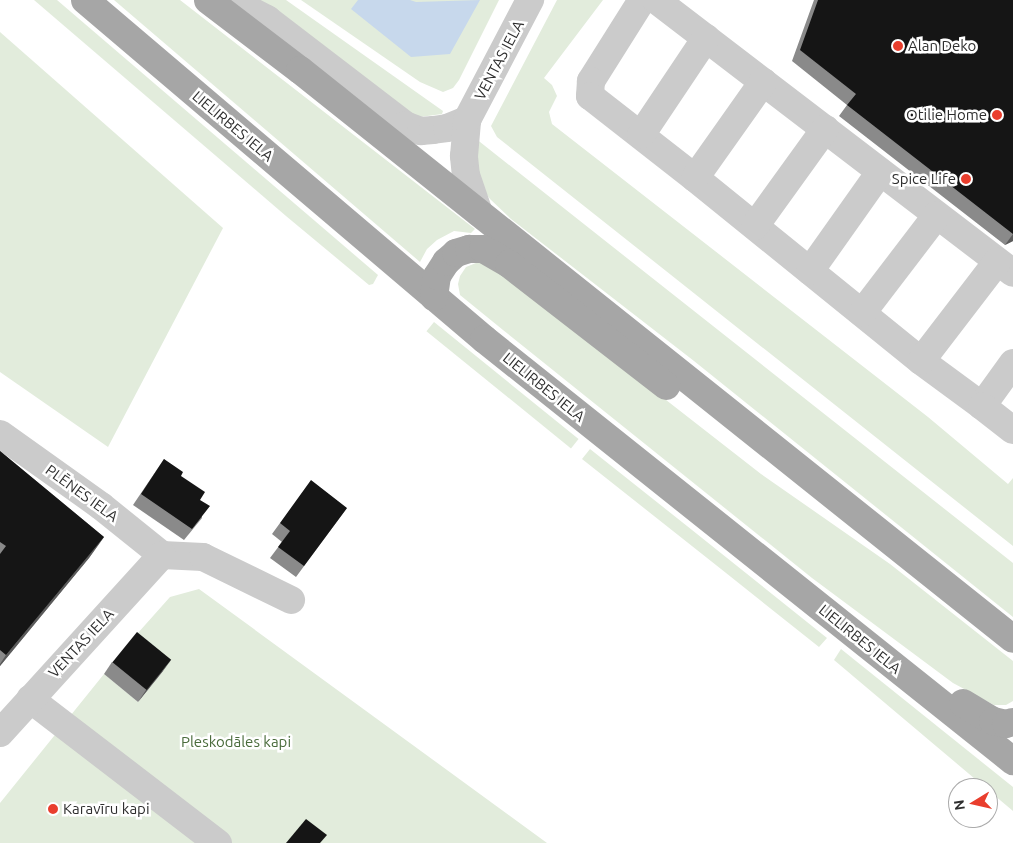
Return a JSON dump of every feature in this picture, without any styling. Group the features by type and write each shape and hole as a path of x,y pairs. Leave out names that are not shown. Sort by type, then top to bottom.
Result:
{"main road":[{"name":"LIELIRBES IELA","path":"85,0 434,297 1012,759"},
{"path":"208,0 479,213 1013,639"},
{"path":"434,297 437,276 446,262 456,253 469,249 483,249 495,254 759,458 836,498"},
{"path":"878,653 916,668 968,706 993,721 1006,724 1013,722"}],"street":[{"path":"230,0 267,19 406,125 421,131 447,128 467,120"},
{"name":"VENTAS IELA","path":"479,213 466,176 464,156 467,120 530,0"},
{"path":"642,0 591,81 590,96 755,226 921,361 1013,430"},
{"path":"656,0 1005,267 921,361"},
{"path":"641,135 706,38"},
{"path":"695,178 762,82"},
{"path":"755,226 825,130"},
{"path":"810,271 880,172"},
{"path":"862,313 937,215"},
{"path":"982,406 1013,363"},
{"name":"PLĒNES IELA","path":"0,434 101,506 162,555"},
{"name":"VENTAS IELA","path":"0,733 162,555"},
{"path":"162,555 203,557 291,600"},
{"path":"30,699 218,843"}],"green space":[{"path":"34,0 57,0 378,275 373,284 369,285 286,216"},
{"path":"114,0 180,0 475,229 471,233 454,231 437,240 427,249 420,262"},
{"path":"253,0 286,0 443,111 442,114 420,117 406,114"},
{"path":"301,0 499,0 459,80 453,88 443,92 420,82"},
{"path":"557,0 603,0 544,78 552,85 557,96 549,112 552,124 928,417 1008,484 1013,478 1013,546 497,137 491,126"},
{"path":"0,32 223,228 108,447 0,372"},
{"path":"475,138 1013,563 1013,617 694,361 511,219 490,199 479,184"},
{"path":"481,261 489,262 761,474 890,564 1013,661 1013,701 1006,705 994,705 953,683 812,578 460,295 458,284 460,276 466,267"},
{"path":"434,322 579,439 571,448 426,331"},
{"path":"590,449 827,638 819,647 582,459"},
{"name":"Pleskodāles kapi","path":"199,589 547,843 0,843 0,803 104,674 138,702 163,671 129,643 170,597"},
{"path":"841,649 1013,787 1013,811 998,798 998,778 974,778 834,660"}],"water":[{"path":"358,0 410,0 416,2 480,0 450,54 411,57 351,9"}],"building":[{"name":"Spice Life","path":"818,0 1013,0 1013,234 847,105 856,94 800,50"},
{"path":"0,451 104,537 6,655 0,650 0,554 6,546 0,542"},
{"path":"164,459 183,472 181,476 205,492 200,500 210,506 192,529 141,494"},
{"path":"311,480 347,508 304,566 278,547 290,531 280,523"},
{"path":"137,632 171,660 147,690 112,662"},
{"path":"306,819 327,835 320,843 286,843"}],"place":[{"name":"Alan Deko","path":"898,46"},
{"name":"Otilie Home","path":"997,115"},
{"name":"Spice Life","path":"966,179"},
{"name":"Karavīru kapi","path":"53,809"}]}
